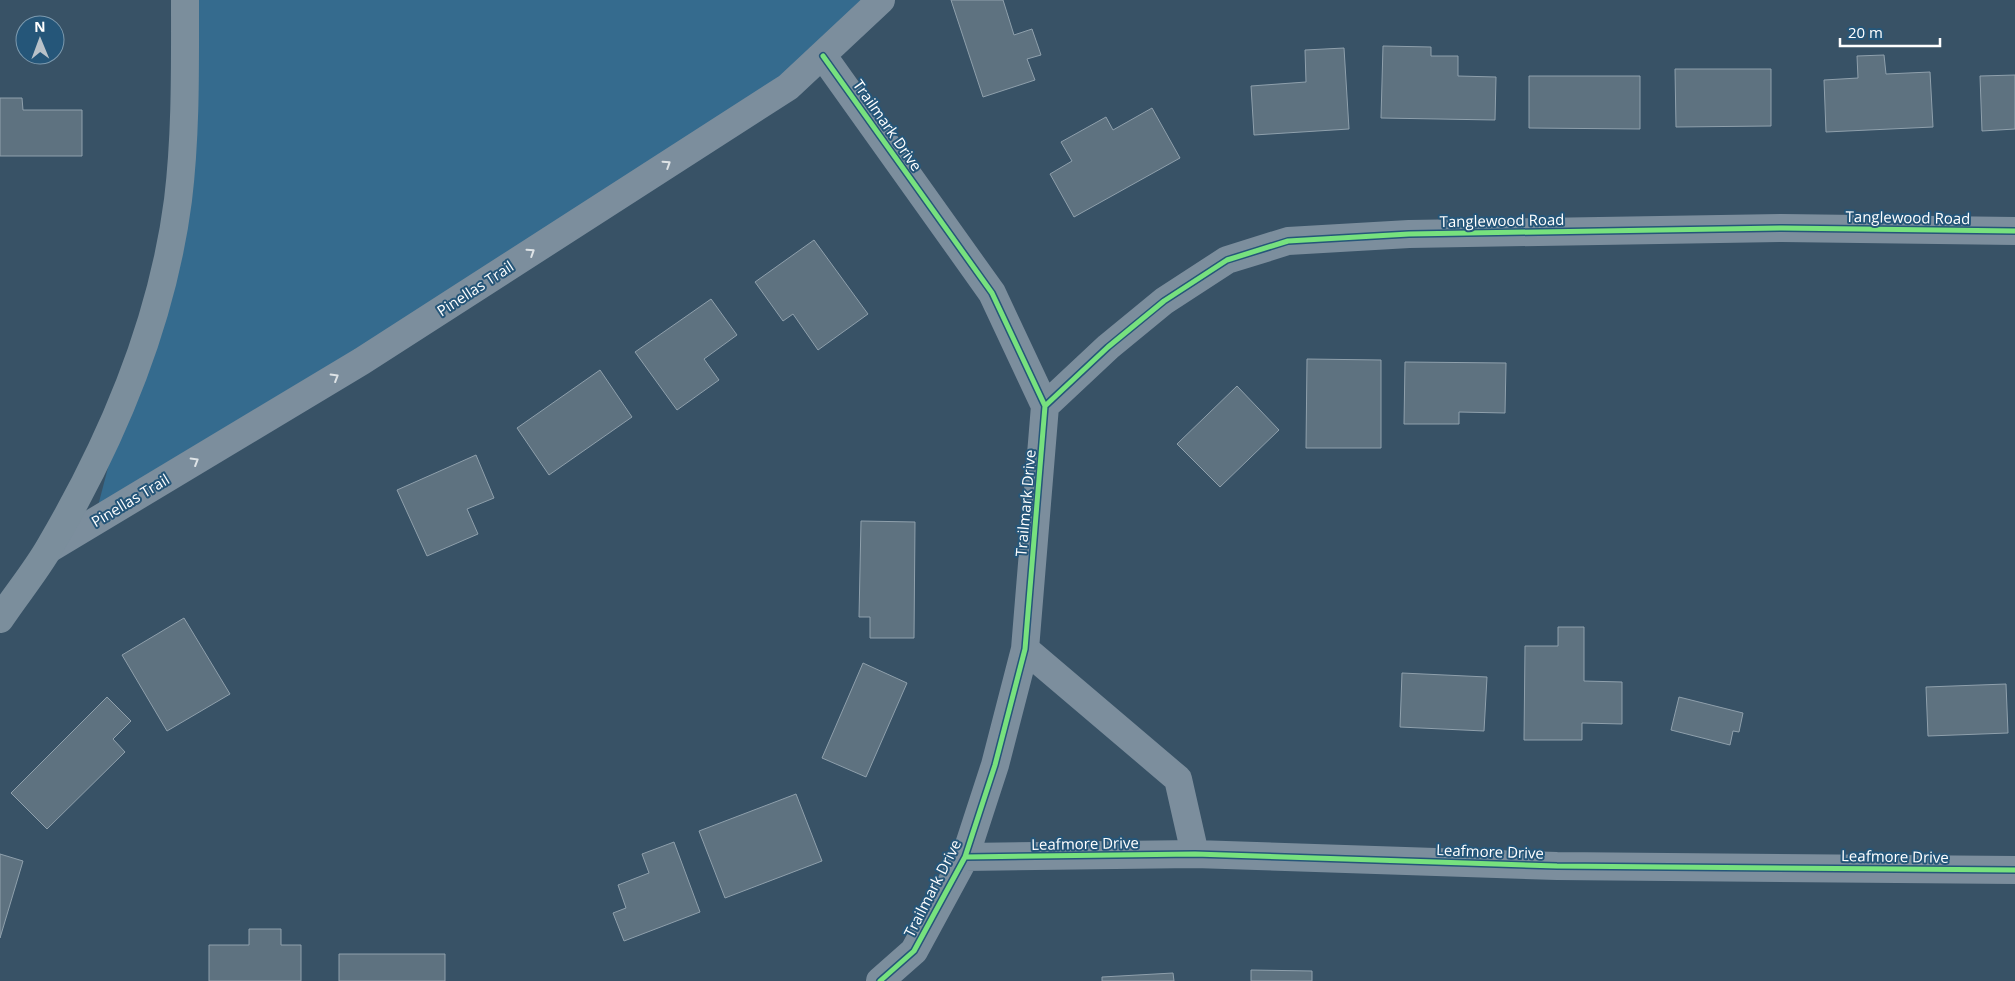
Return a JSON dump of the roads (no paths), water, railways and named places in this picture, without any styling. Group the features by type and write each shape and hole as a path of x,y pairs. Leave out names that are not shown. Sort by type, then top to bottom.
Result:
{"main road":[{"path":"0,619 49,549 121,409 150,329 171,242 178,199 184,124 185,0"}],"street":[{"name":"Pinellas Trail","path":"49,549 362,361 788,87 881,0"},
{"name":"Trailmark Drive","path":"823,56 992,293 1045,406 1025,649 995,766 965,857 914,951 880,981"},
{"name":"Tanglewood Road","path":"1045,406 1108,347 1164,301 1227,260 1288,241 1409,234 1763,228 2015,231"},
{"path":"1025,649 1178,779 1196,854"},
{"name":"Leafmore Drive","path":"965,857 1196,854 1557,866 2015,870"}]}
